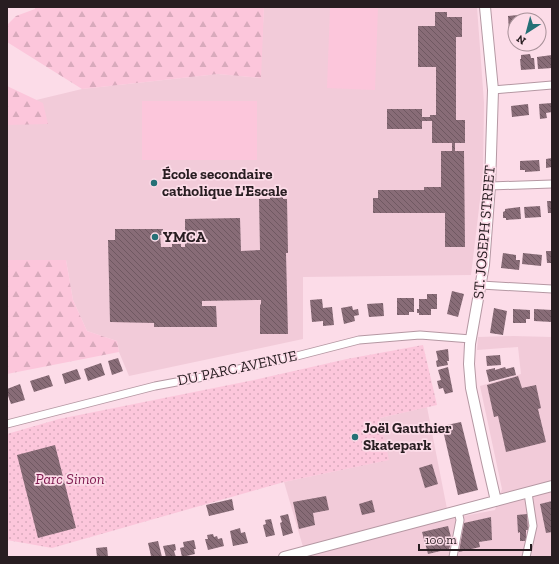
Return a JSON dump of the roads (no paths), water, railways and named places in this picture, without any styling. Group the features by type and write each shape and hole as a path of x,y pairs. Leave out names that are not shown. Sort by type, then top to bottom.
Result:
{"street":[{"name":"ST. JOSEPH STREET","path":"485,7 493,90 490,186 482,285 471,338 469,364 471,388 486,462 496,501"},
{"path":"493,90 552,85"},
{"path":"490,186 552,184"},
{"path":"482,285 552,289"},
{"name":"DU PARC AVENUE","path":"7,424 155,386 294,357 359,340 420,335 471,338"},
{"path":"284,557 552,486"},
{"path":"526,557 533,526 528,492"},
{"path":"453,557 460,520 458,511"}],"place":[{"name":"École secondaire catholique L'Escale","path":"154,183"},
{"name":"YMCA","path":"155,237"},
{"name":"Joël Gauthier Skatepark","path":"355,437"}],"park label":[{"name":"Parc Simon","path":"70,479"}]}
